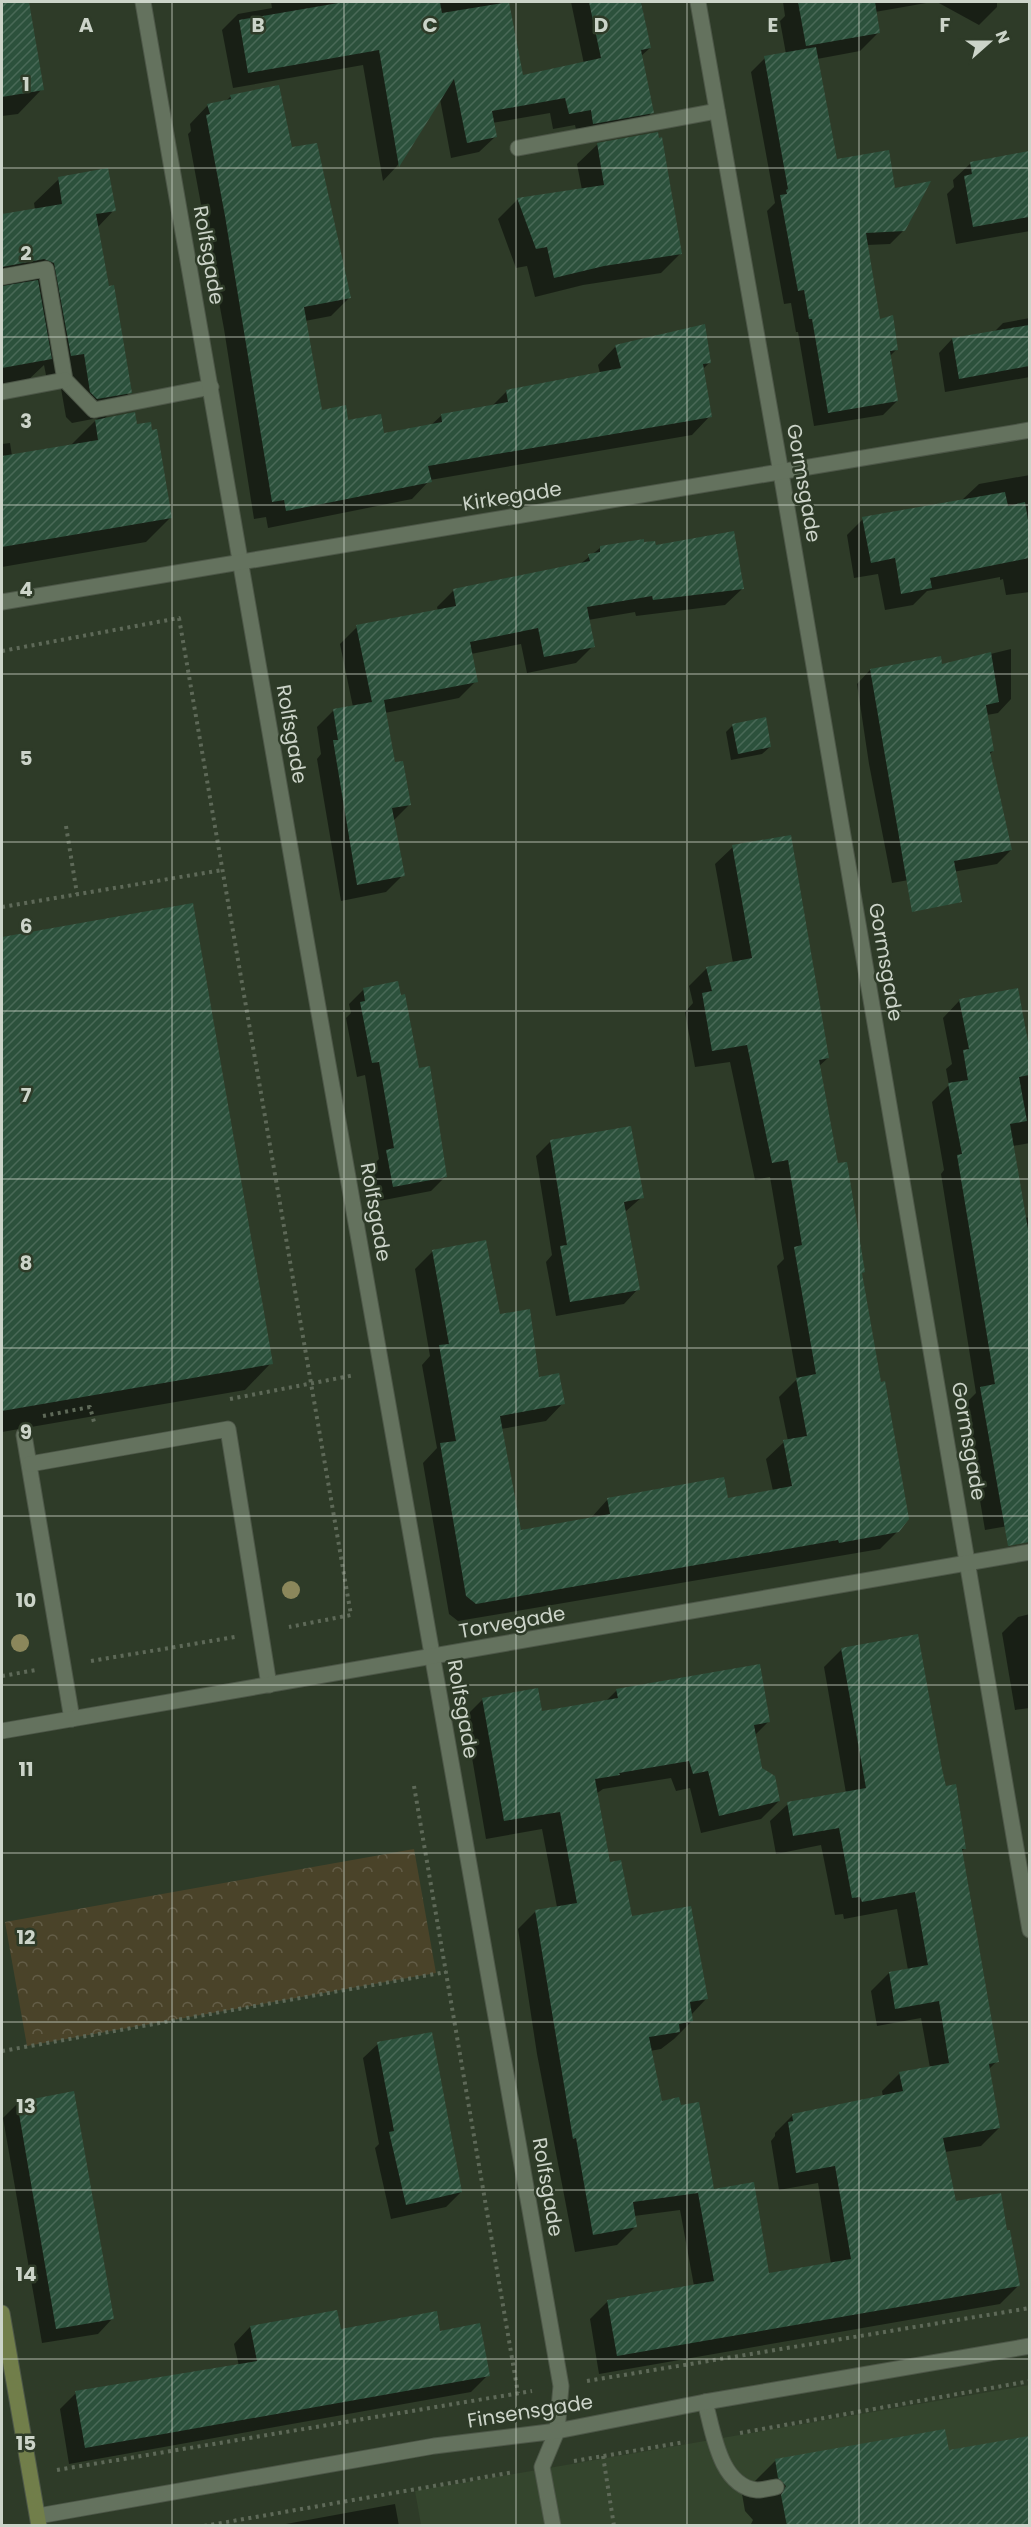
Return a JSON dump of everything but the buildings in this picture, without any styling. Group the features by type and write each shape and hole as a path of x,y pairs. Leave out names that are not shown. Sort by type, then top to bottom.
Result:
{"main road":[{"path":"2,2313 38,2521"}],"street":[{"name":"Rolfsgade","path":"143,2 561,2386 557,2431 542,2467"},
{"name":"Gormsgade","path":"698,2 781,473 1029,1930"},
{"path":"518,148 717,111"},
{"path":"2,277 46,269 65,380 94,410 211,387"},
{"path":"2,392 65,380"},
{"name":"Kirkegade","path":"2,602 1029,430"},
{"path":"30,1464 228,1429 269,1685"},
{"path":"24,1435 72,1719"},
{"name":"Torvegade","path":"2,1731 1029,1552"},
{"name":"Finsensgade","path":"38,2521 434,2446 557,2431 705,2402 1029,2346"},
{"path":"705,2402 722,2463 738,2482 757,2490 776,2487"},
{"path":"542,2467 553,2526"}],"path":[{"path":"2,651 179,618 310,1385"},
{"path":"66,826 77,894"},
{"path":"2,907 222,870"},
{"path":"279,1390 382,1369"},
{"path":"33,1417 90,1407 94,1422"},
{"path":"414,1786 518,2393"},
{"path":"2,2051 446,1972"},
{"path":"204,2526 1029,2381"},
{"path":"603,2456 614,2526"}],"shaded area":[{"path":"1029,2385 1029,2525 421,2525 415,2491"}],"green space":[{"path":"414,1849 436,1973 27,2046 5,1922"}]}
